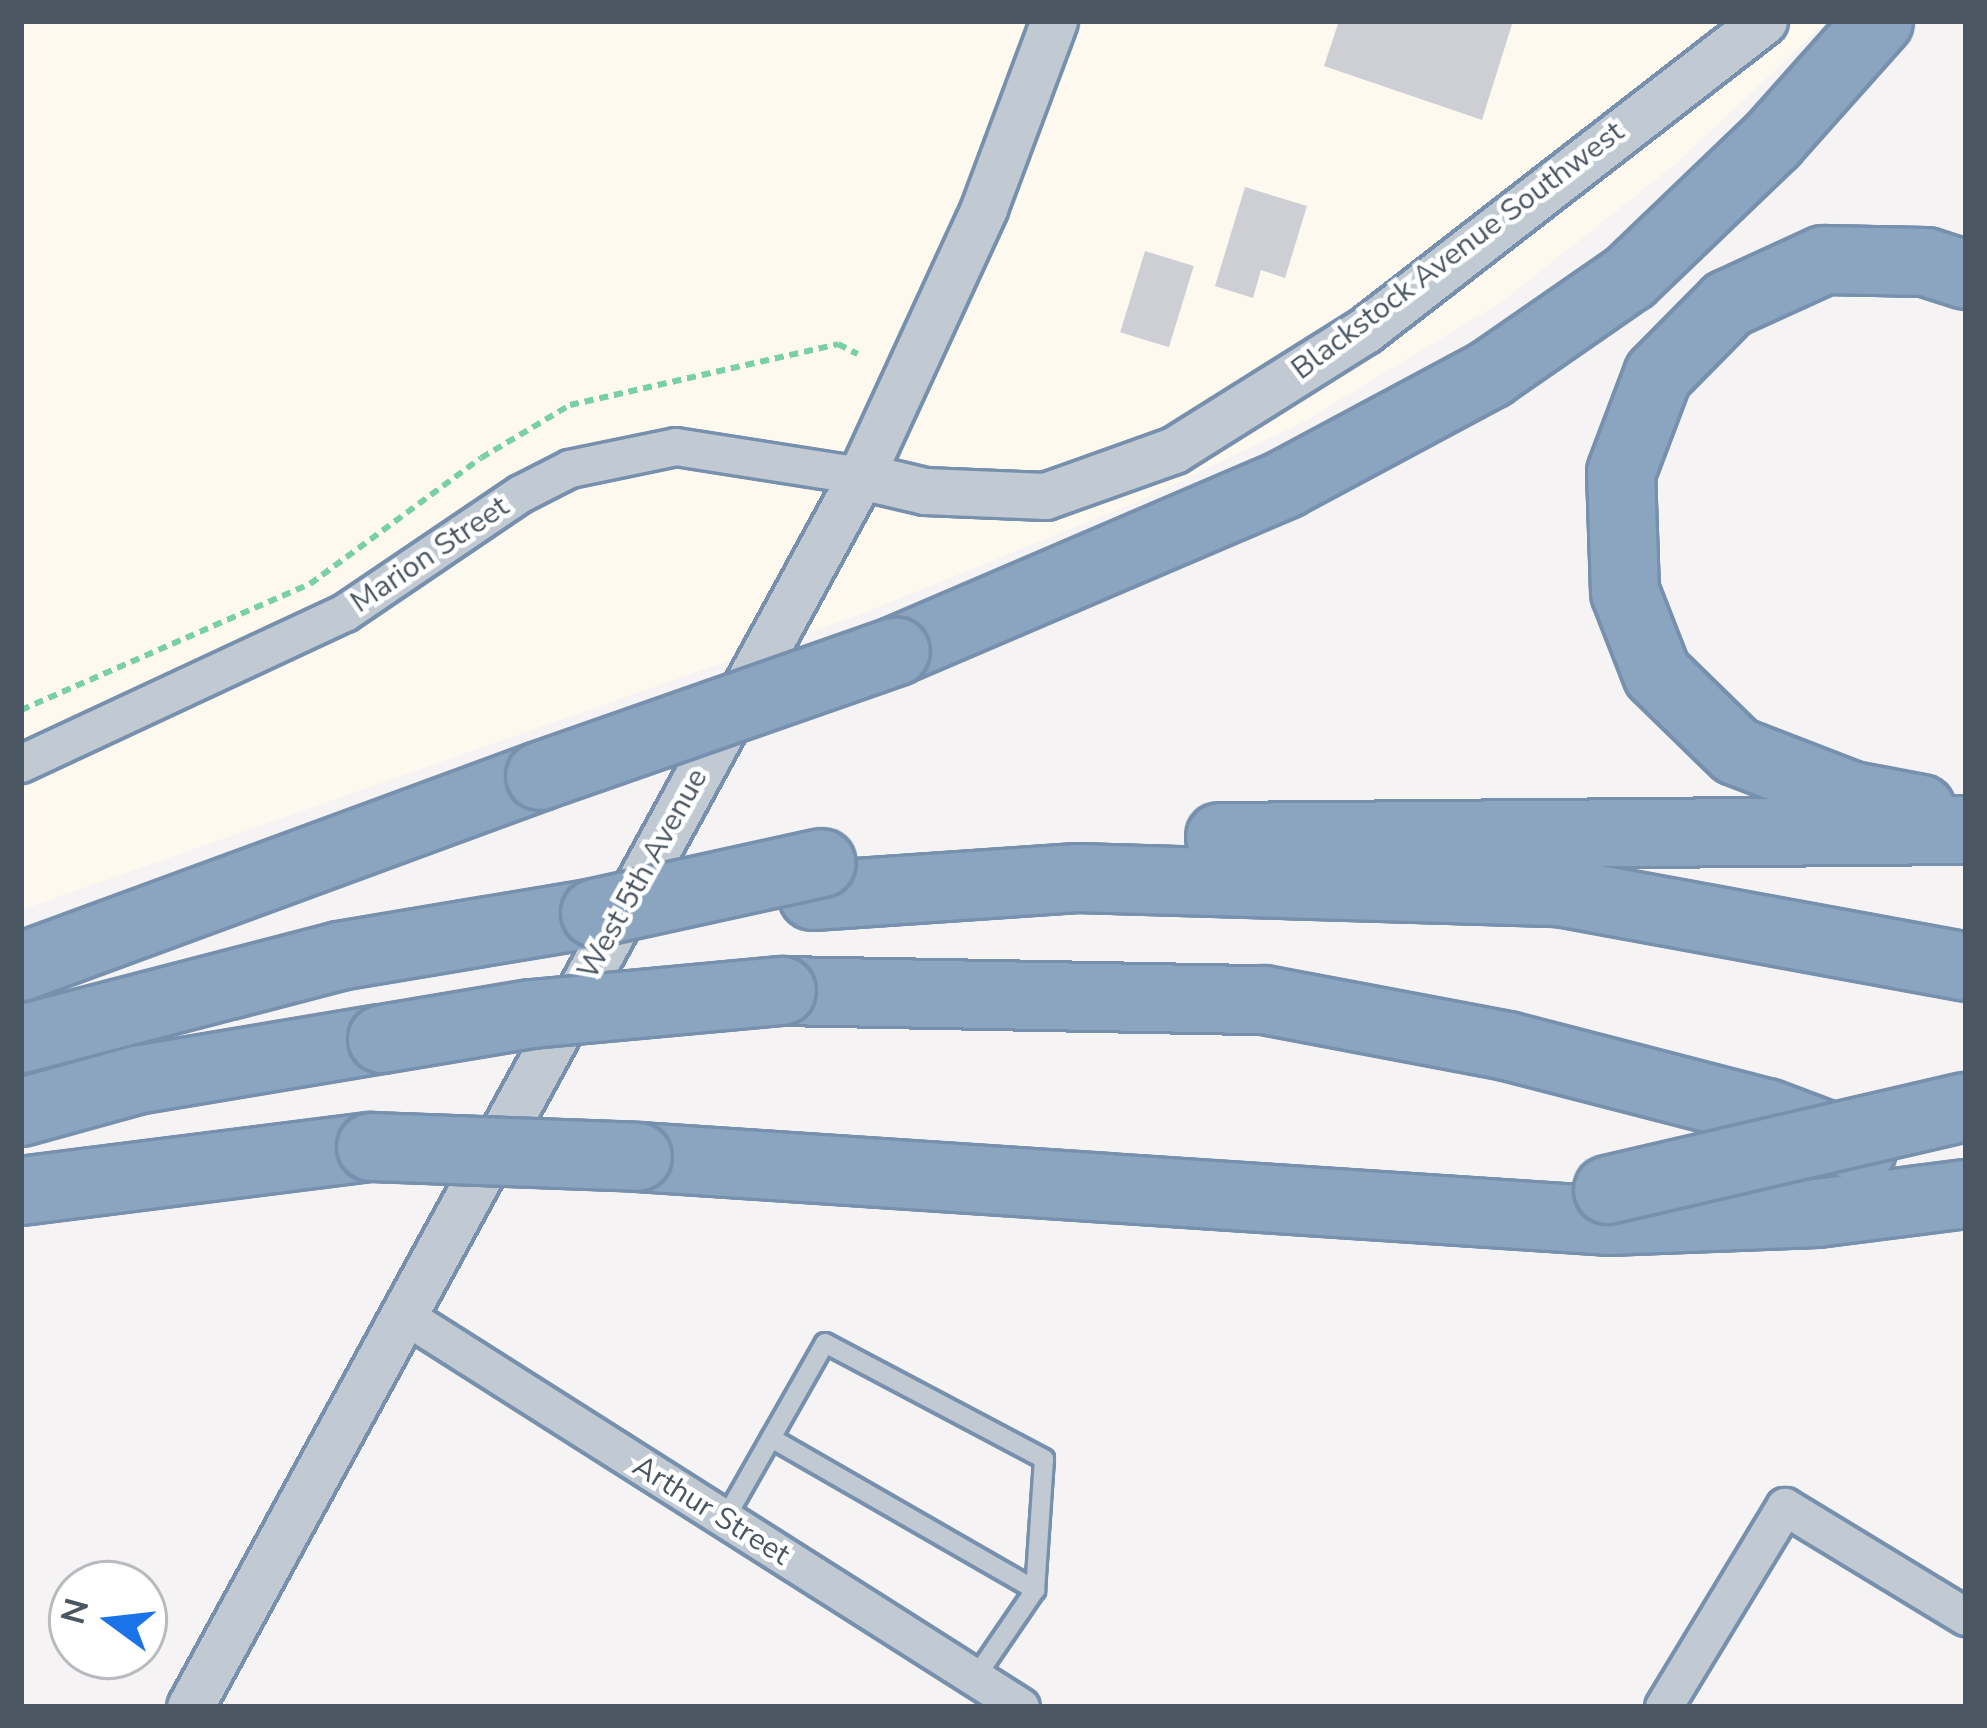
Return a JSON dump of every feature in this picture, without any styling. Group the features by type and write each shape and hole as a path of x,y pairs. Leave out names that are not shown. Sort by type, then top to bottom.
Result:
{"highway":[{"path":"21,968 540,776 896,651 1286,484 1490,374 1630,278 1723,188 1879,21"},
{"path":"1966,275 1926,262 1824,260 1728,304 1658,374 1621,473 1624,592 1657,674 1736,752 1852,796 1966,817"},
{"path":"21,1039 339,956 1102,838 1966,830"},
{"path":"818,879 1077,878 1559,892 1966,968"},
{"path":"21,1112 136,1080 532,1014 782,991 1264,1000 1508,1046 1767,1113 1966,1191"},
{"path":"1608,1205 1966,1107"},
{"path":"21,1190 371,1147 638,1156 1401,1208 1608,1205 1817,1213 1966,1191"}],"street":[{"name":"West 5th Avenue","path":"190,1707 860,476 984,208 1054,21"},
{"name":"Blackstock Avenue Southwest","path":"860,476 925,491 1046,496 1174,450 1364,331 1764,21"},
{"name":"Marion Street","path":"21,764 345,614 521,494 571,469 676,446 860,476"},
{"name":"Arthur Street","path":"402,1314 725,1519 964,1693 1021,1707"},
{"path":"1664,1707 1785,1507 1966,1618"}],"lane":[{"path":"725,1519 825,1343 1044,1459 1034,1590 964,1693"},
{"path":"771,1438 1034,1590"}],"shaded area":[{"path":"21,21 1827,21 1680,160 1506,299 1305,421 1144,499 861,614 21,910"}],"building":[{"path":"1339,21 1513,21 1482,120 1324,66"},
{"path":"1245,187 1307,206 1285,278 1261,270 1253,298 1215,286"},
{"path":"1145,251 1194,266 1169,347 1120,332"}]}
